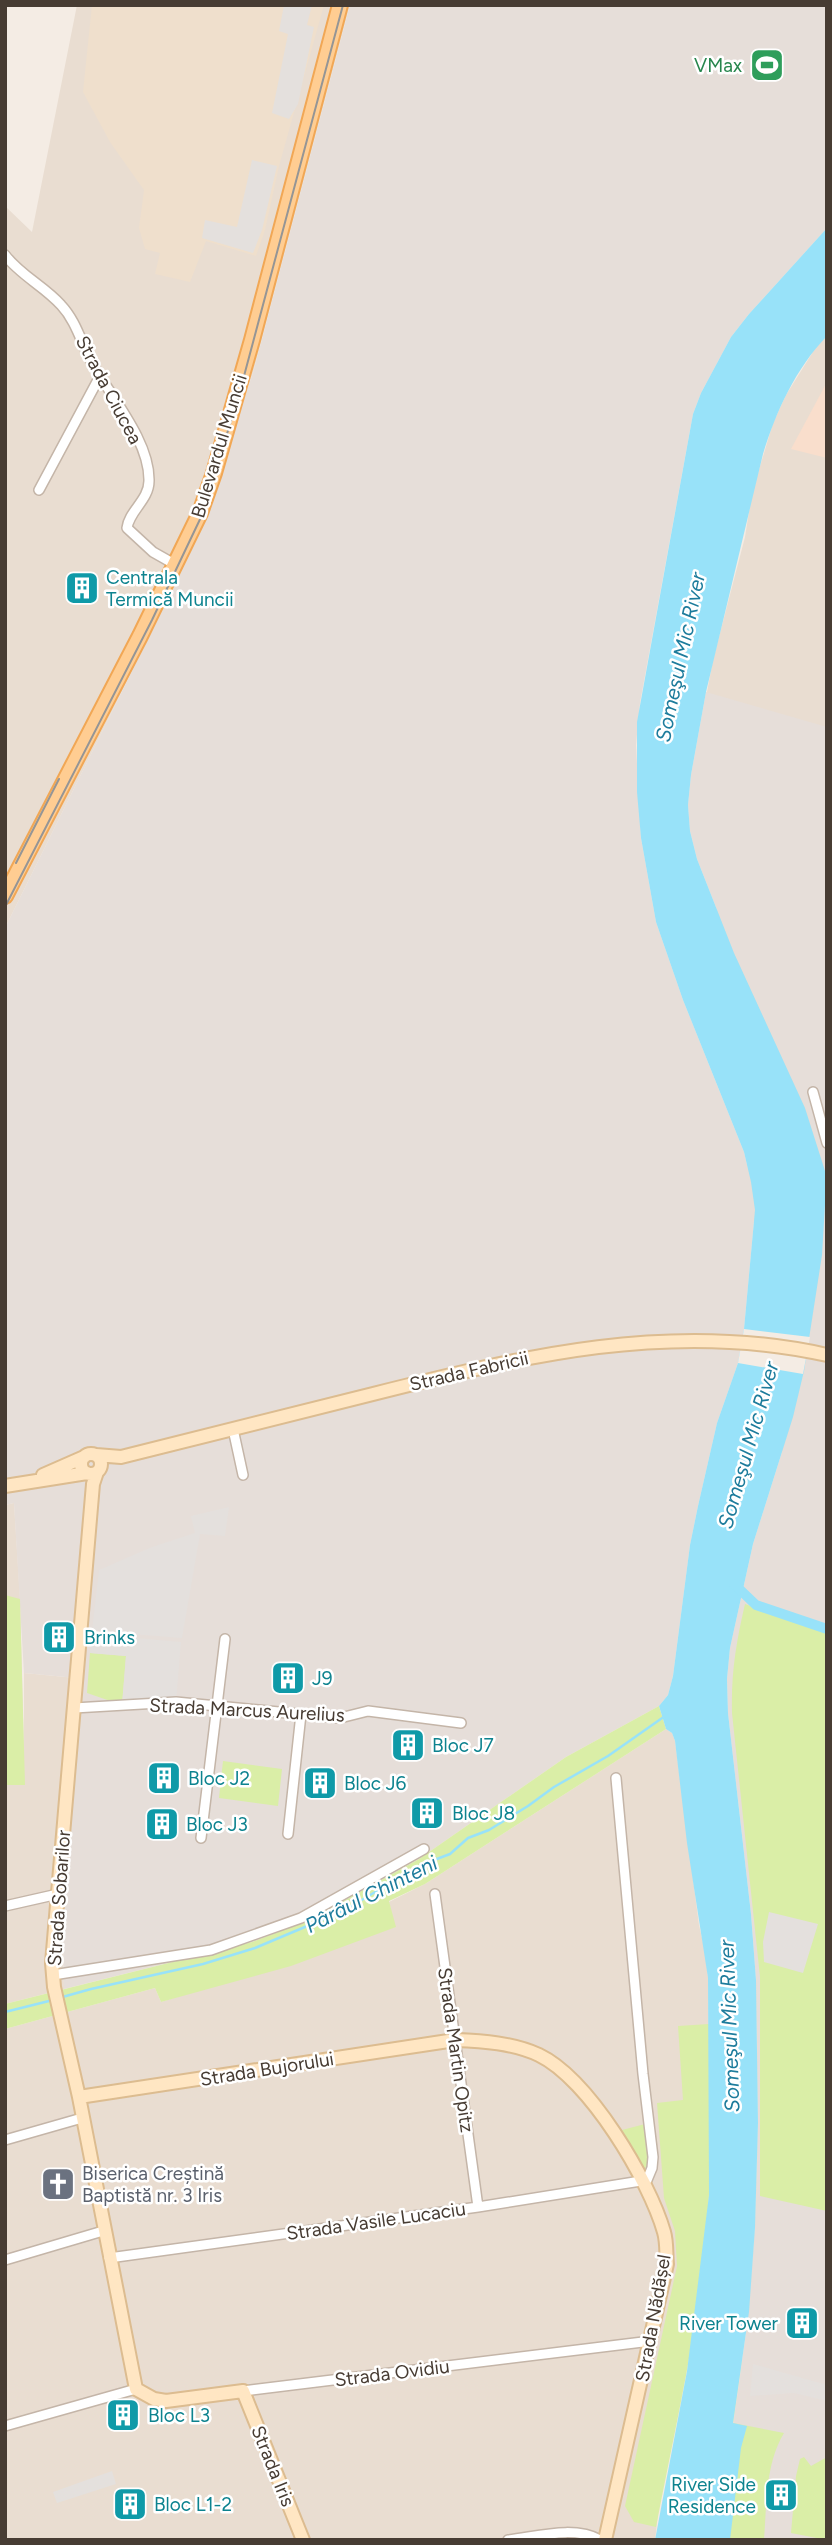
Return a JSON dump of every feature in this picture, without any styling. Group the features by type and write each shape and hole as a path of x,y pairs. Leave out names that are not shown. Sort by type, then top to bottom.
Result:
{"main road":[{"name":"Bulevardul Muncii","path":"5,896 201,513 340,5"}],"street":[{"name":"Strada Ciucea","path":"5,255 13,266 48,293 70,316 100,376 140,444 149,479 145,496 130,518 127,528 153,552 176,565"},
{"path":"39,490 100,376"},
{"path":"813,1092 827,1143"},
{"name":"Strada Fabricii","path":"5,1486 30,1480 90,1456 118,1458 468,1370 540,1355 634,1342 685,1340 734,1341 827,1355"},
{"path":"233,1429 243,1475"},
{"name":"Strada Sobarilor","path":"90,1456 102,1463 94,1475 53,1981 79,2097 103,2231 136,2389"},
{"name":"Strada Fabricii","path":"30,1480 94,1475 118,1458"},
{"path":"201,1838 225,1639"},
{"name":"Strada Marcus Aurelius","path":"74,1708 177,1702 340,1718 368,1711 461,1723"},
{"path":"288,1834 301,1714"},
{"path":"616,1778 653,2157 650,2176 643,2182"},
{"path":"53,1981 211,1950 301,1918 424,1849"},
{"path":"5,1906 58,1894"},
{"name":"Strada Martin Opitz","path":"435,1894 478,2207"},
{"name":"Strada Nădășel","path":"455,2040 496,2043 519,2048 540,2056 561,2069 602,2116 643,2182 666,2236 667,2264 605,2540"},
{"name":"Strada Bujorului","path":"79,2097 455,2040"},
{"path":"5,2140 82,2118"},
{"name":"Strada Vasile Lucaciu","path":"109,2258 643,2182"},
{"path":"5,2260 103,2231"},
{"name":"Strada Ovidiu","path":"136,2389 153,2399 166,2401 651,2341"},
{"path":"5,2426 136,2389"},
{"name":"Strada Iris","path":"243,2391 303,2540"},
{"path":"508,2540 573,2532 591,2535 600,2540"}],"shaded area":[{"path":"77,5 350,5 253,373 189,556 5,928 5,206 32,232"},
{"path":"92,5 324,5 256,256 206,241 190,282 155,274 160,253 145,249 139,228 144,190 110,142 83,92"},
{"path":"284,5 312,5 307,25 314,27 298,104 289,119 272,113 288,34 279,31"},
{"path":"350,5 827,5 827,228 731,337 701,393 693,414 640,703 636,745 641,838 656,922 683,1000 744,1152 751,1182 755,1210 744,1329 738,1363 717,1423 690,1545 673,1676 668,1695 659,1706 566,1757 419,1859 309,1920 252,1942 64,1989 62,1848 76,1678 24,1673 14,1503 5,1505 5,928 189,556 253,373"},
{"path":"252,160 277,166 262,230 253,253 202,238 205,220 237,227"},
{"path":"827,336 827,2540 730,2540 755,2228 758,2123 756,1980 782,1455 697,745 713,660 745,537 752,493 773,423 786,395 816,347"},
{"path":"827,382 827,458 791,449"},
{"path":"706,692 827,727 827,2540 730,2540 746,2426 733,2424 749,2312 758,2123 756,1980 728,1713 727,1679 730,1648 753,1544 793,1417 804,1371 822,1255 825,1171 805,1108 734,953 697,859 690,831 688,805 691,775"},
{"path":"14,1503 20,1599 24,1756 24,1673 76,1678 61,1858 64,1989 5,2004 5,1505"},
{"path":"229,1507 225,1536 200,1534 182,1638 92,1631 99,1570 152,1547 195,1533 191,1516"},
{"path":"91,1634 181,1642 176,1702 122,1705 126,1656 90,1653"},
{"path":"666,1729 672,1733 675,1741 699,1925 705,1951 708,1978 709,2078 655,2540 5,2540 5,2029 155,1988 161,2002 395,1927 389,1902 425,1884"},
{"path":"769,1912 818,1924 803,1973 764,1962 763,1942"},
{"path":"753,2364 827,2385 827,2401 794,2393 750,2396"},
{"path":"112,2471 116,2484 57,2503 53,2492"}],"green space":[{"path":"5,1595 20,1599 25,1785 5,1785"},
{"path":"745,1604 827,1633 827,2211 760,2196 760,1977 732,1713 735,1658"},
{"path":"90,1653 126,1656 122,1705 87,1693"},
{"path":"659,1706 666,1729 425,1884 389,1901 396,1927 291,1966 161,2002 155,1988 5,2029 5,2004 252,1942 309,1920 419,1859 566,1757"},
{"path":"223,1761 282,1769 278,1806 219,1798"},
{"path":"709,2024 709,2195 702,2279 656,2527 634,2522 625,2506 677,2266 675,2231 664,2198 657,2103 683,2100 678,2026"},
{"path":"645,2124 648,2164 644,2170 622,2130"},
{"path":"742,2359 733,2423 784,2433 770,2471 764,2540 699,2540"},
{"path":"804,2457 811,2466 827,2457 827,2540 791,2533 796,2476 800,2459"}],"water":[{"name":"Someşul Mic River","path":"827,228 827,336 788,391 763,454 706,692 688,805 690,831 697,859 734,953 805,1108 825,1171 825,1205 822,1255 804,1371 793,1417 753,1544 730,1648 727,1679 728,1713 756,1980 758,2123 755,2228 749,2312 733,2423 747,2426 741,2448 730,2540 655,2540 687,2371 709,2195 708,1978 687,1843 675,1741 672,1733 666,1729 659,1706 668,1695 673,1676 690,1545 717,1423 738,1363 744,1329 755,1210 744,1152 683,1000 656,922 641,838 637,792 637,722 693,414 701,393 731,337"}],"pier":[{"path":"744,1329 810,1337 803,1374 738,1363"}],"waterway":[{"path":"734,1584 756,1605 827,1629"},
{"name":"Pârâul Chinteni","path":"59,1998 203,1964 255,1948 343,1911 421,1865 450,1854 468,1838 489,1830 528,1806 554,1787 608,1756 665,1716"},
{"name":"Pârâul Chinteni","path":"5,2012 53,2000"}],"tram line":[{"path":"5,907 152,620 203,513 240,391 343,5"},
{"path":"16,863 59,779"}],"place":[{"name":"VMax","path":"767,65"},
{"name":"Centrala Termică Muncii","path":"82,588"},
{"name":"Brinks","path":"59,1637"},
{"name":"J9","path":"288,1678"},
{"name":"Bloc J7","path":"408,1745"},
{"name":"Bloc J2","path":"164,1778"},
{"name":"Bloc J6","path":"320,1783"},
{"name":"Bloc J8","path":"427,1813"},
{"name":"Bloc J3","path":"162,1824"},
{"name":"Biserica Creștină Baptistă nr. 3 Iris","path":"58,2184"},
{"name":"River Tower","path":"802,2323"},
{"name":"Bloc L3","path":"123,2415"},
{"name":"River Side Residence","path":"781,2495"},
{"name":"Bloc L1-2","path":"130,2504"}]}
